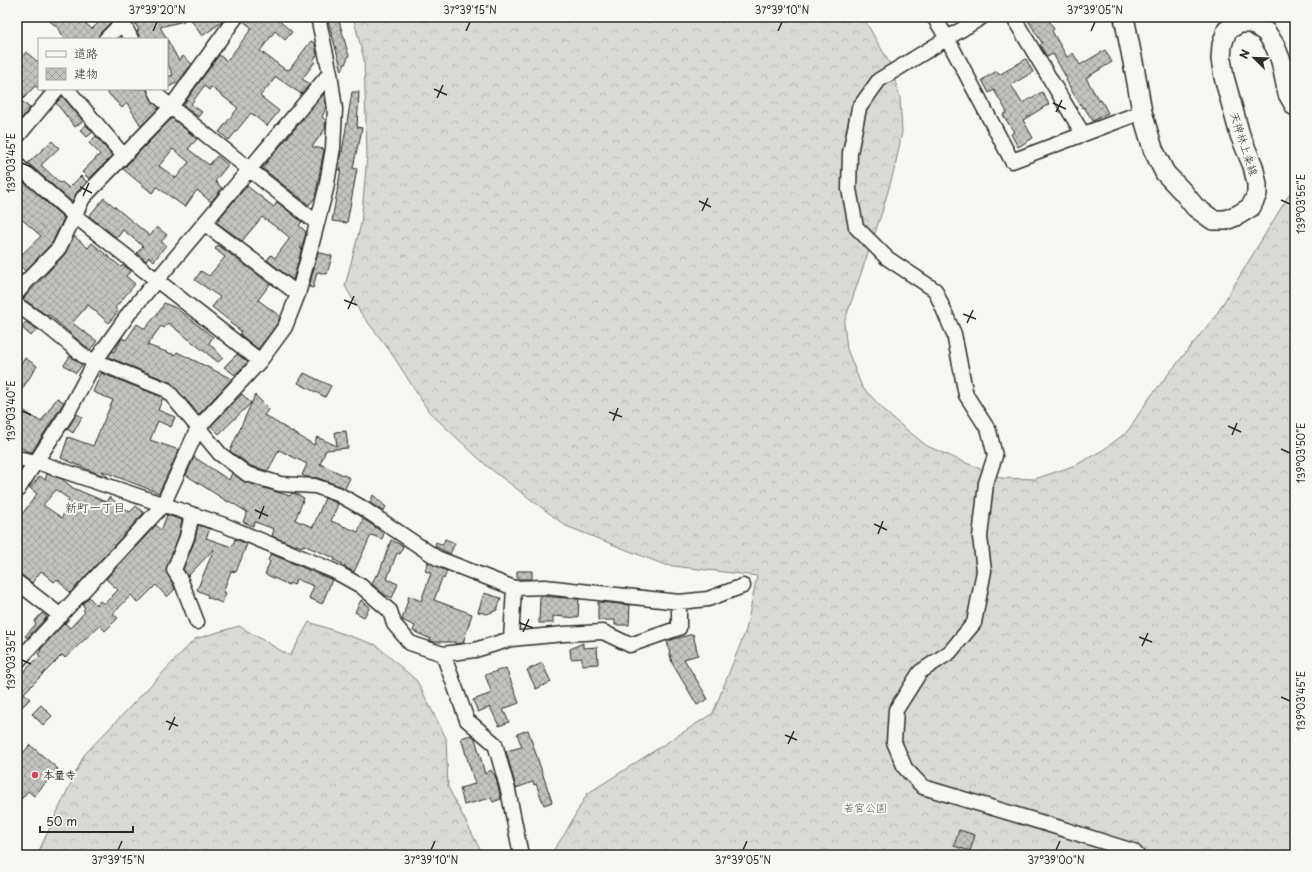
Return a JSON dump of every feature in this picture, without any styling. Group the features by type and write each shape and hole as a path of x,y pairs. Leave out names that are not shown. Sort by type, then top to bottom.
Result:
{"main road":[{"name":"天神林上条線","path":"1124,17 1142,112 1153,149 1165,173 1195,207 1213,220 1226,220 1238,215 1251,207 1257,194 1257,184 1253,166 1240,135 1224,77 1221,58 1222,45 1227,30 1240,23 1252,23 1266,32 1275,46 1281,60 1288,94 1295,106"}],"street":[{"path":"17,293 59,248 83,198 171,107 236,17"},
{"path":"17,662 163,505 198,428 260,361 285,327 298,294 326,189 333,148 335,109 330,73 318,17"},
{"path":"934,17 947,38 1012,161 1142,112"},
{"path":"982,17 879,80 859,108 850,153 849,189 856,227 887,258 935,290 954,334 966,395 989,431 994,456 985,489 980,537 984,572 974,623 950,652 920,672 896,710 894,742 905,768 923,787 1133,851 1137,855"},
{"path":"1013,17 1083,134"},
{"path":"107,38 122,20 131,38"},
{"path":"17,491 67,414 96,360 130,312 330,73"},
{"path":"17,137 56,90"},
{"path":"68,90 123,155"},
{"path":"156,90 159,96 171,107 317,223"},
{"path":"17,164 75,216 260,361"},
{"path":"205,224 298,294"},
{"path":"17,305 46,325 85,357 96,360 167,390 220,454 248,474 280,484 315,486 338,494 361,507 437,558 514,588 545,587 679,602 708,599 743,586"},
{"path":"17,458 37,462 224,525 334,571 362,586 390,611 394,624 410,643 443,654 475,650 511,639 603,632 630,645 679,628 679,602"},
{"path":"192,514 187,537 174,570 182,581 197,622"},
{"path":"17,582 61,616"},
{"path":"511,639 514,588"},
{"path":"443,654 467,720 495,744 508,790 521,855"}],"green space":[{"name":"若宮公園","path":"353,17 863,17 890,64 900,98 902,132 895,167 882,212 844,323 847,349 862,387 892,418 927,446 1001,478 1035,479 1076,465 1103,450 1127,432 1150,397 1216,315 1295,185 1295,855 550,855 564,835 587,794 713,713 746,630 757,576 665,565 566,526 488,467 429,412 390,351 360,312 345,286 361,224 367,156 364,59"},
{"path":"309,622 376,645 417,681 446,738 448,787 483,855 37,855 84,755 195,639 239,626 290,656"}],"building":[{"path":"45,17 78,17 92,29 104,17 112,17 112,21 100,33 98,38 64,38 58,28"},
{"path":"131,17 184,17 184,21 160,27 166,38 140,38 137,31 139,30"},
{"path":"189,17 226,17 222,22 202,36"},
{"path":"244,17 275,17 292,32 285,40 275,31 260,51 286,70 289,70 311,41 315,43 317,55 313,61 315,62 302,79 310,84 301,94 276,77 260,96 279,111 267,126 251,113 229,140 219,132 238,108 211,87 209,90 204,86 191,104 202,112 198,117 183,105 219,55 227,61 252,28 243,21"},
{"path":"327,17 338,17 349,55 342,71"},
{"path":"1026,17 1047,17 1054,29 1052,31 1067,57 1073,53 1080,65 1105,50 1112,62 1086,78 1099,101 1101,100 1108,113 1093,121 1073,93 1053,54 1047,57 1040,45 1042,43"},
{"path":"168,41 179,61 183,56 192,64 178,82 168,87 168,77 173,75 168,65"},
{"path":"26,52 38,62 38,88 35,86 23,99 17,94 17,63"},
{"path":"1026,59 1033,72 1011,85 1022,103 1042,92 1049,104 1023,120 1033,138 1018,147 1011,134 1014,132 1003,115 1007,112 994,90 989,93 982,80 997,71 999,75"},
{"path":"105,90 147,90 152,101 159,108 141,126 127,103 122,108"},
{"path":"352,92 359,92 357,127 362,128 353,168 357,169 347,223 332,221 341,168 338,171 341,151 342,152"},
{"path":"324,94 326,108 322,117 326,120 325,129 312,147 324,149 315,198 309,205 262,168"},
{"path":"62,96 83,121 75,127 56,103"},
{"path":"17,97 30,108 17,124"},
{"path":"172,118 197,139 188,149 209,165 217,156 228,165 215,181 222,188 211,202 197,190 185,207 157,187 152,193 123,169","holes":["173,149 189,162 176,178 159,166"]},
{"path":"86,125 93,132 87,137 80,130"},
{"path":"96,136 112,156 89,179 82,172 100,154 89,143"},
{"path":"52,141 59,148 41,165 60,183 62,182 69,188 81,176 87,182 77,192 72,202 28,163"},
{"path":"17,176 64,218 52,243 25,271 17,262 17,259 41,236 17,215"},
{"path":"247,186 274,207 277,202 302,222 299,225 306,232 303,244 300,248 302,248 293,280 267,260 271,255 275,258 290,238 283,232 262,217 242,241 216,222"},
{"path":"104,198 150,236 157,227 167,235 161,242 166,245 154,261 149,257 146,261 137,253 143,246 123,230 117,238 89,216"},
{"path":"74,236 88,248 92,243 121,267 123,265 131,271 126,276 135,284 115,308 118,311 109,323 88,305 72,323 97,341 90,350 49,315 48,316 23,299 65,254"},
{"path":"218,245 270,284 258,300 280,316 278,323 258,349 240,334 241,331 212,307 220,297 195,280 201,271 209,276 225,257 215,249"},
{"path":"318,252 332,256 327,274 317,272 313,288 309,287"},
{"path":"164,303 176,308 213,337 209,343 223,358 218,362 168,323 164,328 161,326 147,345 175,355 177,352 232,379 199,414 170,382 108,357 112,351 114,352 122,338 126,340 137,324 145,329"},
{"path":"26,322 37,329 31,336 21,327"},
{"path":"237,354 248,362 235,375 224,367"},
{"path":"70,356 82,365 76,373 64,365"},
{"path":"25,358 37,366 17,397 17,370"},
{"path":"101,373 162,397 163,398 158,410 175,417 171,427 158,421 150,440 179,450 159,493 102,471 108,477 101,475 61,458 68,437 93,446 113,400 93,392"},
{"path":"304,373 331,386 325,397 298,383"},
{"path":"242,394 251,403 219,434 211,426"},
{"path":"255,395 269,409 264,415 314,445 317,437 337,446 335,432 346,431 348,448 326,450 320,464 350,478 345,488 318,478 306,477 302,475 307,464 279,450 268,471 251,466 230,451"},
{"path":"57,398 64,402 32,452 26,451 17,445 17,406 41,422"},
{"path":"77,414 82,417 73,433 67,429"},
{"path":"194,457 229,480 232,473 245,482 290,496 294,493 304,498 295,520 313,527 325,498 338,504 331,521 358,532 363,519 384,533 382,539 371,535 354,572 345,567 345,565 334,560 335,558 303,545 302,547 296,546 272,536 274,529 255,522 253,526 243,522 247,512 229,501 228,502 186,475"},
{"path":"47,474 62,479 73,488 106,502 109,497 130,512 136,506 144,513 70,593 57,579 54,582 41,571 32,583 17,572 17,521 37,494 30,488 40,476 45,480","holes":["56,490 69,499 62,518 43,505"]},
{"path":"373,495 386,507 383,511 370,503"},
{"path":"167,515 182,520 179,535 166,570 175,589 167,597 156,585 138,603 131,595 113,614 118,618 105,631 100,625 65,658 62,655 24,693 30,699 17,712 17,678 40,656 38,654 41,651 40,650 65,623 70,628 85,612 83,610 85,608 82,604 89,597 96,605 100,601 104,604 118,590 106,579 156,525 161,531"},
{"path":"198,525 210,529 206,538 232,547 235,539 247,544 236,572 231,571 223,592 226,593 222,603 207,597 208,595 197,590 214,549 188,576 183,569 195,540"},
{"path":"445,539 455,543 450,554 435,546 436,542 443,545"},
{"path":"391,540 403,546 400,554 397,553 387,579 398,584 392,598 385,595 372,584 376,575 378,576"},
{"path":"271,554 332,580 322,604 309,598 314,586 296,579 294,585 290,583 289,585 265,574 270,562 268,560"},
{"path":"428,562 447,571 444,579 442,578 434,600 472,614 463,643 455,644 455,642 430,641 431,639 413,631 415,626 402,620 409,596 421,601 431,573 425,571"},
{"path":"517,571 532,571 532,579 517,579"},
{"path":"484,593 501,598 497,610 487,614 478,612"},
{"path":"540,596 579,599 578,618 553,616 553,623 539,623"},
{"path":"361,600 370,607 364,617 355,612"},
{"path":"598,602 630,605 629,625 615,625 615,620 598,620"},
{"path":"42,613 47,617 27,638 25,636 36,624 34,622"},
{"path":"693,634 698,655 684,659 708,699 697,705 672,663 667,641"},
{"path":"583,643 583,648 597,647 598,664 582,665 582,658 571,659 570,649"},
{"path":"542,663 551,682 536,689 527,670"},
{"path":"506,668 519,703 503,709 509,722 499,726 490,707 478,712 473,700 492,693 485,675"},
{"path":"41,705 52,716 43,725 32,714"},
{"path":"528,730 552,802 544,805 536,784 534,785 533,782 516,788 506,751 522,747 517,734"},
{"path":"471,735 475,738 485,774 491,770 496,778 501,799 493,802 491,798 464,805 460,788 475,784 461,738"},
{"name":"本量寺","path":"30,745 58,769 34,796 28,791 17,804 17,760"},
{"path":"959,830 975,835 970,851 954,846"}],"place":[{"name":"本量寺","path":"35,775"}],"district":[{"name":"新町一丁目","path":"95,508"}]}
